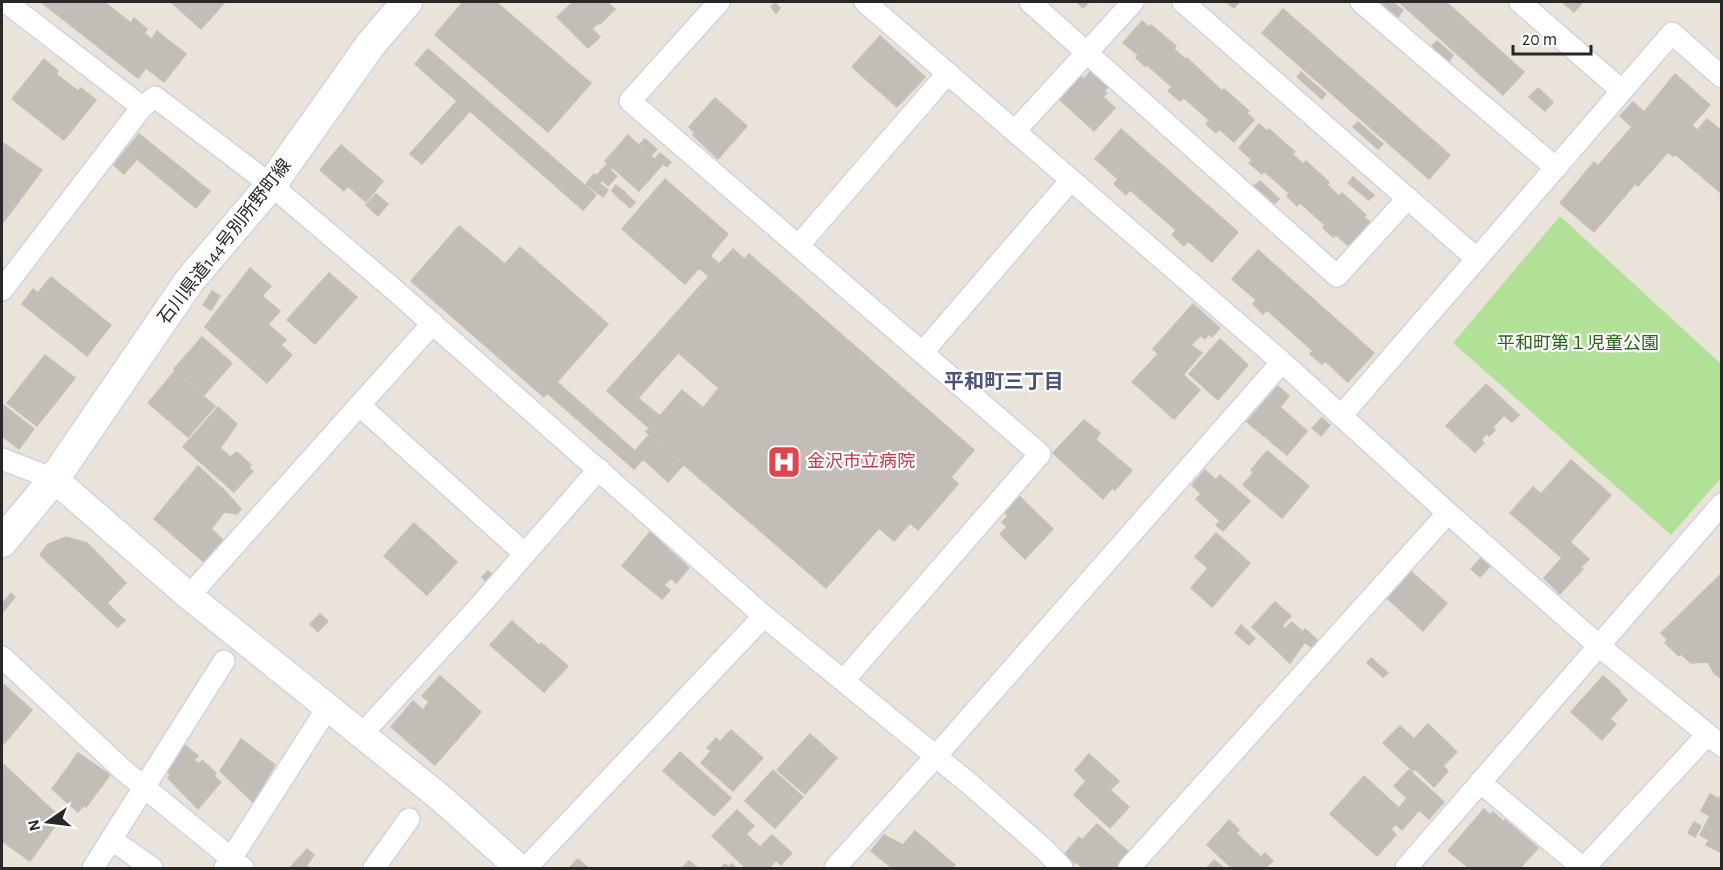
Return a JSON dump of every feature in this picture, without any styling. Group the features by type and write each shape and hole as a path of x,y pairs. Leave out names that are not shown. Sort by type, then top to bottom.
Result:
{"main road":[{"name":"石川県道144号別所野町線","path":"2,542 54,479 190,280 271,185 371,44 407,2"}],"street":[{"path":"6,2 142,106"},
{"path":"719,2 630,101 1040,454 844,680"},
{"path":"865,2 1282,362 1599,646 1714,740 1583,868 1480,782"},
{"path":"1030,2 1337,276 1408,198"},
{"path":"1015,131 1133,2"},
{"path":"1184,2 1478,259"},
{"path":"1361,2 1556,168"},
{"path":"1520,2 1622,91"},
{"path":"1341,416 1672,33 1722,77"},
{"path":"798,246 948,73"},
{"path":"2,290 142,106 155,97 271,185 433,323 764,616 936,756 1046,851 1062,868"},
{"path":"922,353 1071,180"},
{"path":"189,596 433,323"},
{"path":"835,868 1282,362"},
{"path":"359,405 525,554"},
{"path":"2,459 54,479 189,596 442,799 519,868"},
{"path":"362,734 476,610 599,469"},
{"path":"1406,868 1722,504"},
{"path":"1129,868 1448,513"},
{"path":"526,868 764,616"},
{"path":"2,657 233,865 328,706"},
{"path":"93,868 224,661"},
{"path":"374,868 409,819"},
{"path":"111,839 152,868"}],"green space":[{"name":"平和町第１児童公園","path":"1560,216 1721,364 1721,478 1671,535 1453,343"}],"building":[{"path":"41,2 104,2 131,23 134,18 147,29 144,33 152,39 157,31 186,54 164,82 146,68 138,78"},
{"path":"171,2 225,2 201,29"},
{"path":"463,2 496,2 591,83 548,132 435,35"},
{"path":"573,2 607,2 615,9 592,29 600,37 588,48 557,17"},
{"path":"1077,2 1089,2 1083,8"},
{"path":"1226,2 1239,2 1234,8"},
{"path":"1380,2 1392,2 1403,10 1398,17"},
{"path":"1399,2 1446,2 1524,72 1503,95"},
{"path":"1562,2 1583,2 1574,12"},
{"path":"775,3 780,8 776,13 771,7"},
{"path":"1283,9 1450,155 1429,179 1262,33"},
{"path":"1142,21 1149,27 1151,25 1176,46 1174,49 1185,59 1187,58 1222,91 1224,89 1249,111 1247,113 1254,120 1234,142 1219,129 1216,133 1206,124 1209,120 1184,98 1180,101 1168,91 1172,87 1136,58 1138,55 1123,43"},
{"path":"880,36 925,77 897,107 852,67"},
{"path":"1437,41 1453,55 1449,62 1431,47"},
{"path":"428,49 596,195 583,210 470,111 422,164 410,154 457,101 415,64"},
{"path":"44,59 58,71 56,74 78,91 81,88 96,100 64,140 12,99"},
{"path":"1090,72 1108,87 1103,97 1115,108 1094,131 1060,100 1081,76 1084,79"},
{"path":"1301,72 1326,94 1322,99 1297,77"},
{"path":"1675,74 1710,105 1692,125 1697,130 1676,155 1673,156 1668,152 1638,186 1635,184 1594,232 1560,203 1594,162 1598,166 1632,127 1620,116 1633,102 1644,112"},
{"path":"1538,88 1553,102 1545,111 1529,97"},
{"path":"715,98 747,126 718,159 693,135 695,133 689,127"},
{"path":"1707,119 1722,131 1722,194 1676,155"},
{"path":"1358,122 1383,144 1378,149 1353,127"},
{"path":"1259,124 1267,131 1269,129 1295,152 1292,154 1303,164 1306,161 1329,182 1327,185 1339,196 1342,193 1366,215 1364,217 1372,224 1351,248 1336,235 1333,237 1323,228 1325,225 1300,203 1297,206 1287,196 1289,193 1264,171 1262,174 1249,163 1252,160 1239,148"},
{"path":"1121,129 1238,232 1212,262 1188,241 1184,246 1172,235 1176,230 1130,190 1126,195 1114,184 1118,179 1095,159"},
{"path":"139,134 210,191 196,208 126,150"},
{"path":"628,135 642,148 644,147 640,144 645,139 657,149 651,156 655,159 660,153 671,162 667,167 663,164 639,191 612,167 610,170 617,176 608,186 597,175 608,163 605,161"},
{"path":"2,142 42,170 2,224"},
{"path":"341,145 383,181 366,202 348,186 344,191 320,170"},
{"path":"125,151 136,160 124,174 114,165"},
{"path":"594,174 602,180 599,183 608,190 603,197 586,184"},
{"path":"1353,177 1374,195 1369,200 1348,183"},
{"path":"665,179 728,234 710,256 732,275 749,254 974,450 951,477 958,484 918,530 910,523 894,541 879,528 826,588 646,432 682,390 703,408 719,388 669,345 687,326 679,319 707,283 714,281 699,268 685,284 622,229"},
{"path":"1260,181 1279,199 1274,204 1254,186"},
{"path":"616,185 626,193 621,200 612,191"},
{"path":"376,194 388,204 378,216 366,205"},
{"path":"627,195 635,202 630,208 622,200"},
{"path":"459,226 505,264 520,247 608,324 557,382 635,451 649,435 683,465 668,482 643,459 634,469 547,393 544,397 411,281"},
{"path":"733,249 745,260 732,274 719,264"},
{"path":"1258,250 1374,353 1348,382 1325,361 1322,364 1310,354 1313,351 1267,310 1263,314 1253,304 1256,300 1232,279"},
{"path":"250,268 271,286 262,296 280,311 268,324 286,340 281,345 292,355 267,383 205,327"},
{"path":"329,273 357,297 315,344 287,320"},
{"path":"709,276 714,281 706,285 679,319 687,326 669,345 678,353 638,398 660,416 649,428 607,391"},
{"path":"51,277 111,325 87,356 22,304 33,289 38,293"},
{"path":"212,291 220,296 211,310 203,305"},
{"path":"1193,304 1220,328 1212,337 1209,334 1205,339 1201,335 1191,345 1202,353 1183,375 1153,349"},
{"path":"202,337 232,363 204,395 174,369"},
{"path":"1220,339 1248,365 1218,400 1189,374"},
{"path":"1159,353 1200,390 1174,419 1132,382"},
{"path":"45,355 75,378 37,426 7,403"},
{"path":"175,371 215,406 188,437 148,403"},
{"path":"1486,384 1519,415 1512,422 1504,415 1493,427 1495,430 1489,436 1486,434 1481,440 1484,443 1475,452 1446,426"},
{"path":"1278,386 1289,396 1280,407 1307,431 1287,455 1247,422"},
{"path":"2,404 34,429 19,449 2,436"},
{"path":"218,407 237,424 220,448 230,457 237,452 251,465 249,468 253,471 234,492 183,447"},
{"path":"1322,418 1330,425 1321,436 1312,428"},
{"path":"1084,420 1100,433 1096,440 1132,470 1115,490 1112,488 1103,499 1053,453"},
{"path":"794,449 827,478 801,507 769,478"},
{"path":"1267,451 1309,486 1282,518 1243,485 1254,472 1251,470"},
{"path":"1571,460 1611,495 1570,542 1589,559 1560,594 1544,578 1562,558 1510,513 1533,487 1541,494"},
{"path":"198,466 241,509 237,514 224,512 211,529 224,541 205,563 154,519"},
{"path":"1205,470 1216,480 1220,475 1250,501 1223,531 1216,525 1220,521 1196,499 1201,494 1192,485"},
{"path":"1018,495 1053,529 1025,559 1000,534 1007,527 1002,522 1008,516 1003,511"},
{"path":"414,523 457,562 427,595 384,556"},
{"path":"650,532 689,568 676,583 671,578 664,585 670,590 662,599 622,566"},
{"path":"1216,533 1250,563 1212,607 1191,588 1208,568 1195,557"},
{"path":"66,537 87,543 126,583 107,603 125,621 117,627 40,555 48,544"},
{"path":"1481,558 1490,566 1480,577 1471,569"},
{"path":"488,571 492,575 486,582 482,577"},
{"path":"1410,571 1447,603 1423,631 1387,598"},
{"path":"1722,573 1722,679 1714,673 1708,662 1691,663 1681,654 1679,656 1665,643 1668,640 1661,633"},
{"path":"11,593 15,597 2,613 2,604"},
{"path":"1275,602 1291,616 1282,626 1285,629 1292,622 1303,632 1305,629 1317,640 1311,647 1305,642 1290,663 1252,627"},
{"path":"107,605 125,620 118,627 101,612"},
{"path":"320,614 328,621 318,632 310,624"},
{"path":"512,621 568,666 544,692 490,645"},
{"path":"1241,625 1255,638 1249,645 1235,633"},
{"path":"1371,658 1388,673 1383,677 1367,663"},
{"path":"440,676 481,712 435,765 391,727 413,701 423,710 429,702 422,696"},
{"path":"1603,676 1627,700 1610,719 1616,724 1602,740 1571,712"},
{"path":"2,683 32,710 4,744 2,742"},
{"path":"1428,724 1457,752 1443,766 1448,771 1434,787 1383,743 1400,726 1414,739"},
{"path":"731,730 763,758 733,791 701,763 711,751 707,748 716,738 720,742"},
{"path":"810,734 837,758 805,794 777,770"},
{"path":"241,739 275,765 253,802 220,771"},
{"path":"184,744 198,756 194,760 199,764 202,760 216,773 214,776 221,782 198,809 168,778 170,774 167,770 179,755 177,753"},
{"path":"680,752 731,798 714,816 663,771"},
{"path":"78,753 110,775 86,807 84,805 78,812 52,789"},
{"path":"1089,754 1119,781 1110,790 1129,807 1110,828 1074,795 1086,781 1075,770"},
{"path":"2,763 61,818 30,861 2,841"},
{"path":"773,770 803,797 775,828 745,801"},
{"path":"1409,770 1444,802 1429,819 1419,810 1402,830 1396,824 1391,829 1396,835 1377,856 1330,814 1364,776 1399,808 1407,798 1394,786"},
{"path":"1710,794 1719,799 1722,794 1722,853 1706,845 1709,840 1700,835 1710,816 1701,811"},
{"path":"1484,809 1490,815 1493,812 1504,822 1505,820 1538,848 1520,868 1469,868 1448,851"},
{"path":"737,810 754,826 746,834 760,847 772,835 792,853 781,865 776,860 769,868 746,868 712,836"},
{"path":"1229,820 1239,830 1236,833 1261,857 1265,853 1273,861 1265,868 1232,868 1207,845"},
{"path":"1694,822 1701,826 1695,837 1688,833"},
{"path":"1097,824 1130,853 1116,868 1083,868 1064,855 1079,837 1082,840"},
{"path":"915,831 955,865 951,868 892,868 871,851 884,835 903,845"},
{"path":"307,849 314,855 306,866 310,868 290,868"},
{"path":"578,859 588,868 569,868"},
{"path":"1214,860 1224,868 1207,868"},
{"path":"689,861 698,868 682,868"},
{"path":"725,864 729,867 732,864 736,868 721,868"}],"place":[{"name":"金沢市立病院","path":"784,462"}],"district":[{"name":"平和町三丁目","path":"1004,382"}]}
